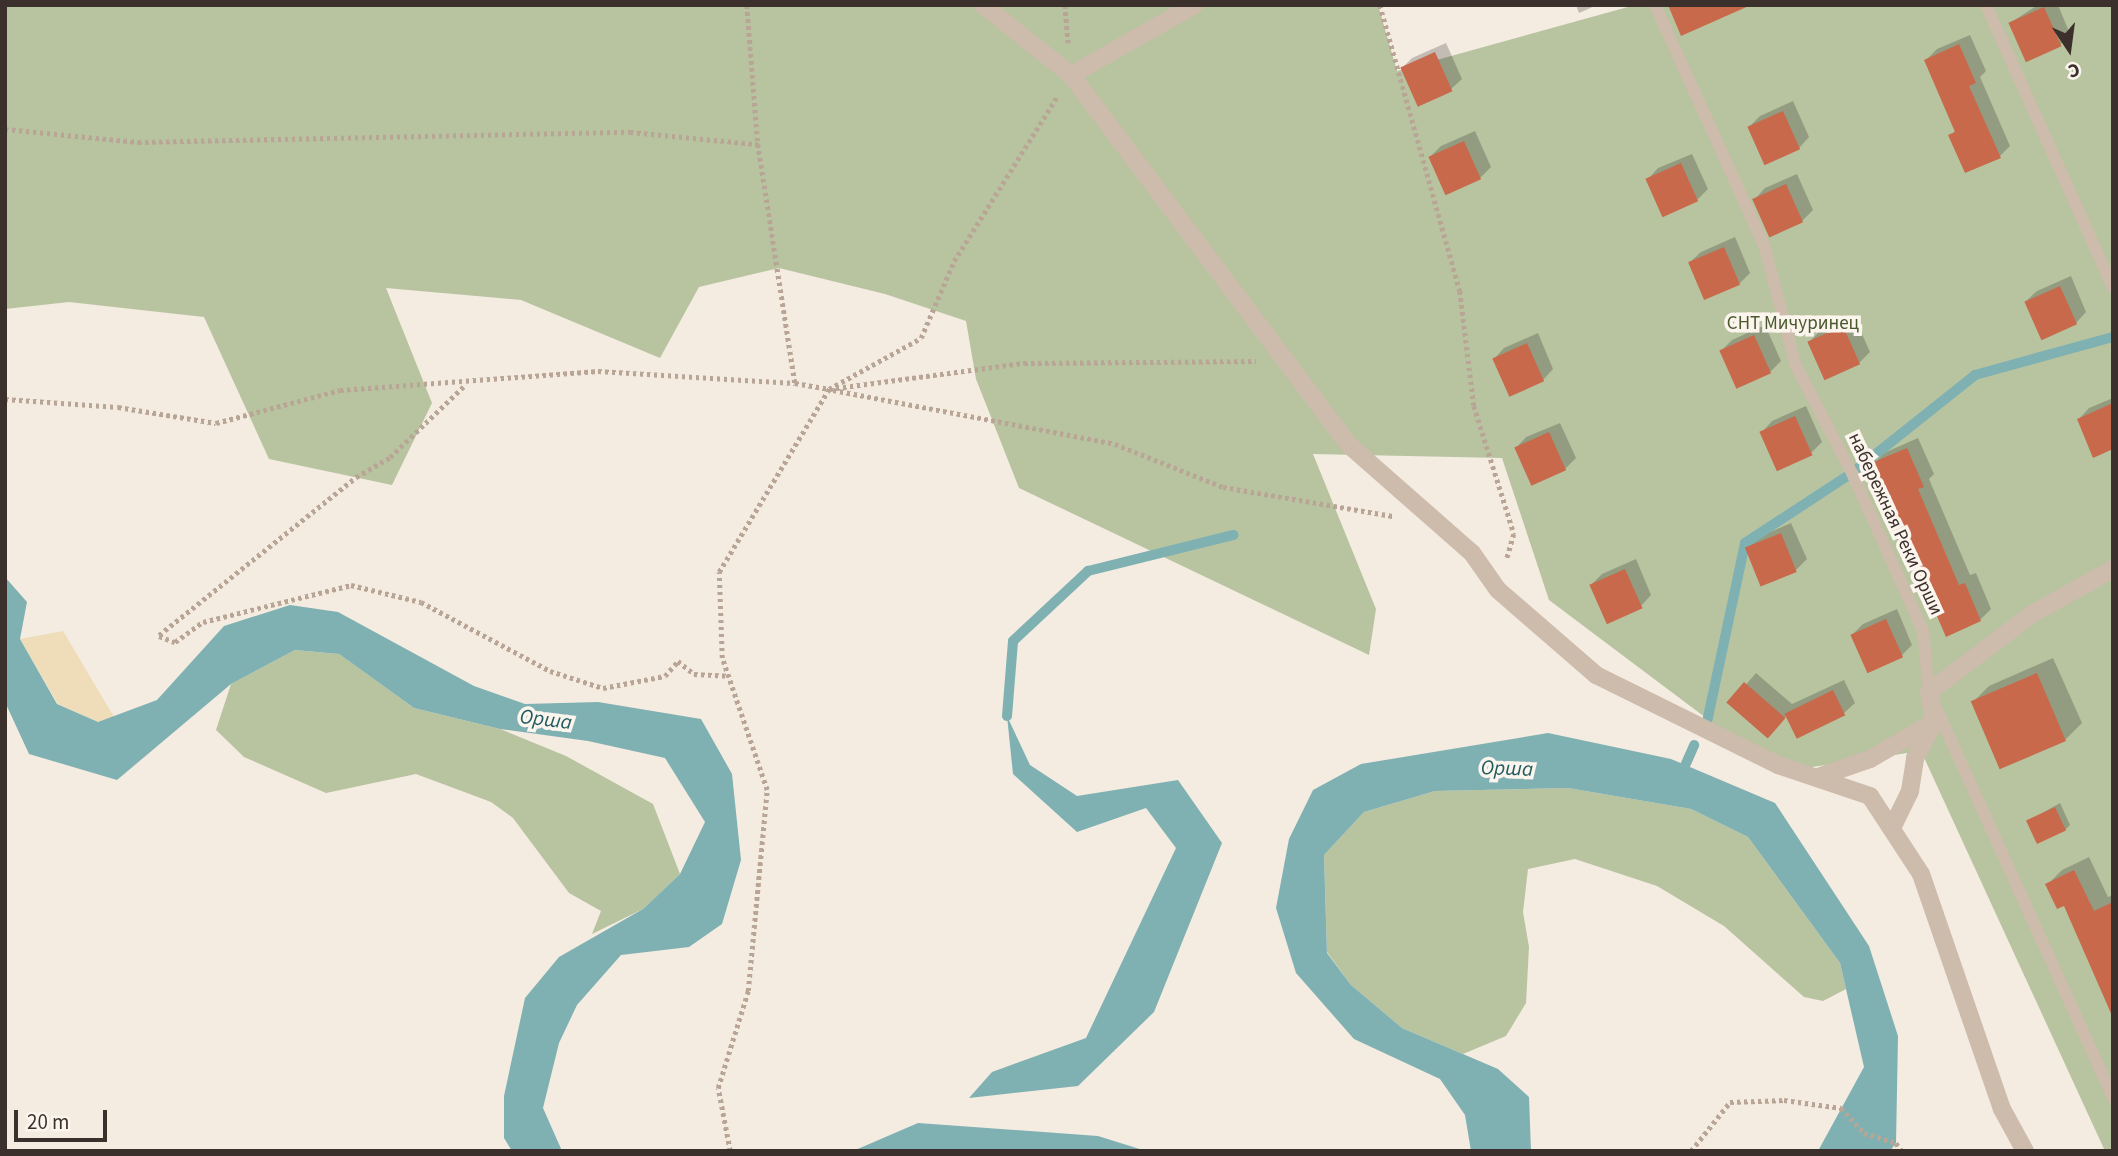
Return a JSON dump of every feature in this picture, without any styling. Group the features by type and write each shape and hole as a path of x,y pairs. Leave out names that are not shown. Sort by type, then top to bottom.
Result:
{"street":[{"path":"983,5 1071,75 1349,444 1472,553 1498,590 1596,676 1779,765 1821,776 1870,796 1892,825 1921,874 2002,1109 2025,1151"},
{"path":"1071,75 1194,5"},
{"path":"1892,825 1910,791 1915,758 1934,722 1929,692 2032,614 2113,569"},
{"path":"1821,776 1870,759 1934,722"}],"lane":[{"name":"набережная Реки Орши","path":"1655,5 1764,245 1796,366 1852,473 1923,631 1929,692 2113,1098"},
{"path":"1986,5 2048,152 2113,288"}],"path":[{"path":"747,5 758,144 795,383"},
{"path":"1380,5 1460,291 1474,406 1514,534 1498,590"},
{"path":"730,1151 718,1088 748,991 766,790 722,658 719,572 829,389 921,338 954,261 1071,75"},
{"path":"5,129 138,142 630,132 758,144"},
{"path":"829,389 1024,363 1288,361"},
{"path":"5,405 8,400 118,407 216,423 340,390 466,384 598,371 795,383 1115,444 1223,487 1385,515 1434,518"},
{"path":"466,384 390,457 356,477 159,636 175,642 203,622 352,585 421,602 550,671 603,688 665,676 678,661 694,674 728,676"},
{"path":"1691,1151 1730,1102 1784,1100 1841,1108 1864,1133 1896,1143 1902,1151"}],"green space":[{"name":"СНТ Мичуринец","path":"5,5 1378,5 1397,71 1635,5 2113,5 2113,1151 2105,1151 1921,751 1778,772 1549,600 1502,458 1313,454 1376,609 1369,655 1019,488 976,379 966,321 885,294 779,268 699,287 660,358 521,300 386,288 432,403 392,485 269,459 204,317 69,302 5,309"},
{"path":"295,650 339,654 414,708 500,729 566,756 653,804 680,874 643,909 592,934 601,911 569,893 513,818 491,802 416,774 326,793 244,757 216,730 231,684"},
{"path":"1568,788 1691,809 1748,837 1840,963 1846,989 1823,1001 1804,997 1724,926 1657,886 1575,859 1528,869 1523,912 1529,947 1526,1003 1506,1036 1463,1054 1402,1028 1351,985 1327,952 1324,855 1364,812 1435,791"}],"sand":[{"path":"63,631 114,717 98,722 58,704 20,639"}],"water":[{"name":"Орша","path":"5,577 27,602 20,639 57,704 98,722 157,700 224,626 290,605 338,612 474,686 525,704 598,702 701,719 732,774 741,860 722,924 689,947 621,955 577,1005 559,1043 543,1108 562,1151 512,1151 504,1138 504,1096 525,998 559,957 643,909 680,874 705,822 665,758 588,741 500,729 414,708 339,654 295,650 231,684 117,780 29,754 5,702"},
{"path":"1007,716 1030,765 1077,796 1178,780 1222,843 1154,1012 1078,1086 969,1098 992,1072 1086,1038 1176,848 1146,808 1077,832 1013,774"},
{"name":"Орша","path":"1548,733 1671,759 1775,803 1869,946 1898,1036 1896,1143 1890,1151 1818,1151 1864,1067 1840,963 1748,837 1691,809 1568,788 1435,791 1364,812 1324,855 1327,953 1351,985 1402,1028 1498,1069 1529,1097 1531,1151 1471,1151 1465,1115 1440,1079 1354,1039 1296,973 1276,908 1289,839 1313,790 1361,764"},
{"path":"918,1123 1098,1136 1146,1151 853,1151"}],"building":[{"path":"1668,5 1751,5 1681,36"},
{"path":"2044,7 2061,46 2026,62 2008,23"},
{"path":"1959,44 1976,83 1969,86 2001,158 1965,173 1948,135 1955,132 1924,60"},
{"path":"1435,52 1452,91 1418,107 1400,67"},
{"path":"1783,111 1800,149 1764,165 1747,127"},
{"path":"1464,141 1481,179 1445,195 1428,157"},
{"path":"1681,163 1698,201 1662,217 1645,179"},
{"path":"1786,184 1803,222 1769,237 1752,199"},
{"path":"1724,247 1740,285 1704,300 1688,262"},
{"path":"2060,286 2077,324 2041,340 2024,302"},
{"path":"1843,326 1860,364 1824,380 1807,342"},
{"path":"1754,335 1771,373 1736,389 1719,350"},
{"path":"1527,343 1544,381 1509,397 1492,358"},
{"path":"2113,403 2113,449 2093,458 2077,419"},
{"path":"1795,416 1812,455 1777,471 1759,432"},
{"path":"1549,432 1566,470 1531,486 1514,447"},
{"path":"1907,448 1924,487 1918,489 1959,585 1965,583 1981,621 1946,637 1914,563 1908,565 1892,526 1897,524 1871,463"},
{"path":"1781,533 1797,572 1761,587 1745,548"},
{"path":"1625,569 1642,608 1607,624 1589,585"},
{"path":"1886,619 1903,657 1867,673 1850,635"},
{"path":"2037,673 2066,741 2000,769 1971,701"},
{"path":"1744,682 1786,718 1768,738 1726,702"},
{"path":"1833,690 1845,715 1797,739 1784,714"},
{"path":"2055,807 2066,831 2037,844 2026,821"},
{"path":"2074,870 2094,911 2113,902 2113,1018 2064,906 2057,909 2045,884"}],"waterway":[{"path":"1707,722 1745,543 1852,473 1975,375 2113,337"},
{"path":"1007,716 1013,641 1088,571 1234,535"},
{"path":"1680,777 1694,745"}]}
